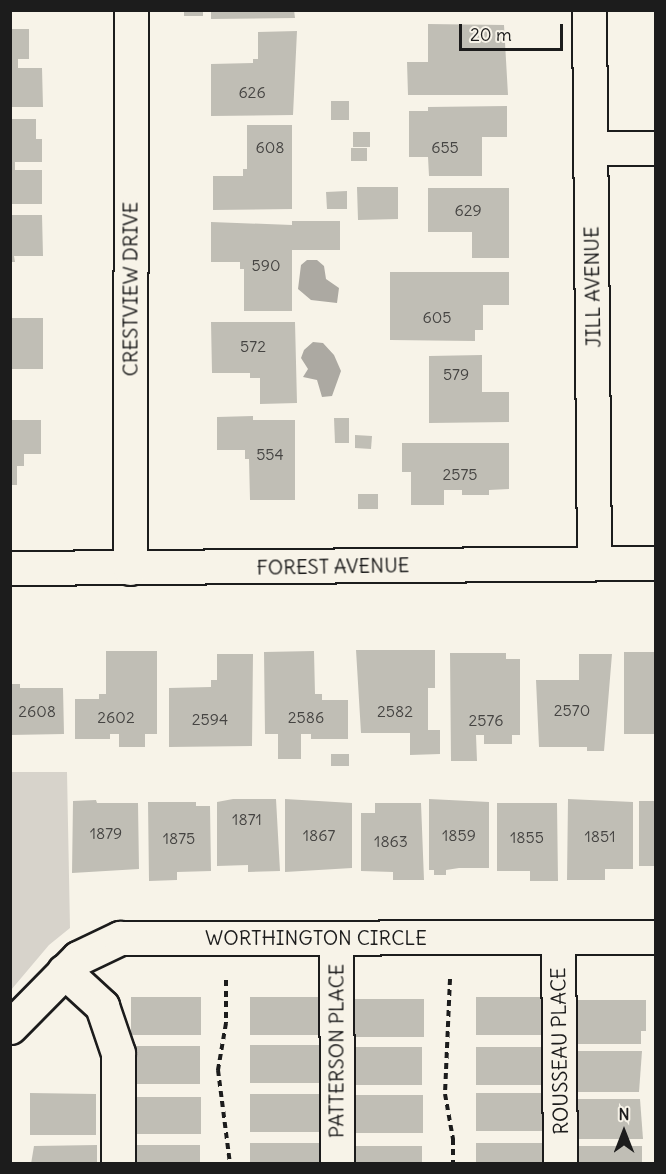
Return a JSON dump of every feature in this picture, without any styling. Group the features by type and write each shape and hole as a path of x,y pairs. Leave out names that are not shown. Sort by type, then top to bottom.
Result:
{"street":[{"name":"CRESTVIEW DRIVE","path":"130,568 131,10"},
{"name":"JILL AVENUE","path":"589,10 594,563"},
{"path":"591,148 656,148"},
{"name":"FOREST AVENUE","path":"10,567 656,563"},
{"name":"WORTHINGTON CIRCLE","path":"10,1027 64,971 97,947 120,938 656,937"},
{"name":"PATTERSON PLACE","path":"336,938 337,1164"},
{"name":"ROUSSEAU PLACE","path":"558,938 560,1164"},
{"path":"64,971 102,1006 118,1053 118,1164"}],"path":[{"path":"450,979 445,1094 453,1139 453,1164"},
{"path":"226,980 226,1023 218,1070 230,1164"}],"shaded area":[{"path":"307,260 317,260 324,266 326,279 339,288 337,303 311,300 298,289 301,265"},
{"path":"313,342 323,343 334,355 341,371 332,396 322,397 317,380 303,377 308,369 301,358 304,350"},
{"path":"11,772 67,772 70,928 49,945 11,990"}],"building":[{"path":"184,10 203,10 203,16 184,16"},
{"path":"211,10 294,10 295,18 211,19"},
{"path":"428,24 504,25 508,95 408,95 407,62 428,62"},
{"path":"10,29 29,29 29,59 18,59 18,68 42,68 43,107 10,107"},
{"path":"297,31 293,115 211,116 211,64 253,63 253,59 258,59 258,32"},
{"path":"331,101 349,101 349,120 331,120"},
{"path":"507,106 507,137 482,137 482,176 429,176 428,157 409,157 409,111 428,111 428,107"},
{"path":"10,119 36,119 36,139 42,139 42,162 15,162 15,170 42,170 42,204 10,204"},
{"path":"247,125 292,125 292,209 213,210 213,176 243,176 243,169 247,169"},
{"path":"353,132 370,132 370,147 353,147"},
{"path":"351,148 367,148 367,161 351,161"},
{"path":"357,187 398,187 398,219 358,220"},
{"path":"428,188 509,188 509,258 472,258 472,232 428,232"},
{"path":"347,191 347,209 327,209 326,192"},
{"path":"10,215 42,215 43,256 14,256 15,262 10,262"},
{"path":"292,221 340,221 340,250 292,250 292,311 244,311 244,269 240,269 240,262 211,262 211,222 292,225"},
{"path":"390,272 509,272 509,305 483,305 483,330 475,330 475,341 390,340"},
{"path":"10,318 43,318 43,369 10,369"},
{"path":"211,322 295,322 297,403 260,404 260,378 250,378 250,373 212,373"},
{"path":"482,355 482,392 509,392 509,422 429,423 429,356"},
{"path":"253,416 253,420 295,420 295,500 250,500 249,459 245,459 245,450 217,450 217,417"},
{"path":"334,418 349,418 349,443 335,443"},
{"path":"10,420 41,420 41,454 24,454 24,466 17,466 17,485 10,485"},
{"path":"355,435 372,436 371,449 355,448"},
{"path":"402,443 509,443 509,489 489,490 489,495 462,495 462,490 444,490 444,505 411,505 411,472 402,472"},
{"path":"358,494 378,494 378,509 358,509"},
{"path":"356,650 435,650 435,688 428,688 428,730 440,730 440,754 410,755 410,733 361,733"},
{"path":"106,651 157,651 157,734 145,734 145,747 119,747 119,734 110,734 110,739 75,739 75,699 99,699 99,694 106,694"},
{"path":"314,651 315,694 322,694 322,700 348,700 348,739 311,739 311,734 301,734 301,759 278,759 278,734 265,734 264,652"},
{"path":"624,652 656,652 656,734 624,734"},
{"path":"450,653 506,653 506,659 520,659 520,735 512,735 512,744 484,744 484,735 476,735 477,761 451,761"},
{"path":"217,654 253,654 252,746 169,747 169,688 211,687 211,680 217,680"},
{"path":"579,654 612,654 604,751 587,751 587,747 539,747 536,680 579,680"},
{"path":"10,684 20,684 20,688 63,688 64,734 10,735"},
{"path":"331,754 349,754 349,766 331,766"},
{"path":"233,799 276,799 280,871 248,872 248,865 217,866 217,802"},
{"path":"285,799 352,803 352,868 285,872"},
{"path":"429,799 489,802 489,868 446,870 446,875 434,875 434,870 429,870"},
{"path":"568,799 633,802 633,869 605,869 605,880 567,880"},
{"path":"96,800 97,803 138,803 139,869 72,873 73,801"},
{"path":"639,801 656,801 656,866 639,866"},
{"path":"148,802 196,802 196,806 210,806 211,871 177,872 177,880 149,881"},
{"path":"375,803 421,803 424,880 393,880 393,872 361,871 361,813 375,813"},
{"path":"497,803 557,803 558,881 530,881 530,871 497,871"},
{"path":"131,997 201,997 201,1035 131,1035"},
{"path":"250,997 320,997 320,1035 250,1035"},
{"path":"476,997 545,997 545,1035 476,1035"},
{"path":"354,999 424,999 424,1037 354,1037"},
{"path":"574,1000 646,1000 646,1031 641,1031 641,1044 574,1044"},
{"path":"250,1045 320,1045 320,1083 250,1083"},
{"path":"130,1046 200,1046 200,1084 130,1084"},
{"path":"352,1047 422,1047 422,1085 352,1085"},
{"path":"476,1047 545,1047 545,1085 476,1085"},
{"path":"575,1051 642,1051 639,1092 574,1092"},
{"path":"30,1093 96,1094 96,1135 30,1135"},
{"path":"476,1093 545,1093 545,1131 476,1131"},
{"path":"250,1094 320,1094 320,1132 250,1132"},
{"path":"353,1095 423,1095 423,1133 353,1133"},
{"path":"131,1097 201,1097 201,1134 131,1134"},
{"path":"573,1099 640,1099 643,1139 574,1139"},
{"path":"250,1143 320,1143 320,1164 250,1164"},
{"path":"476,1143 545,1143 545,1164 476,1164"},
{"path":"97,1145 97,1164 31,1164 34,1146"},
{"path":"130,1145 200,1145 200,1164 130,1164"},
{"path":"352,1146 422,1146 422,1164 352,1164"},
{"path":"575,1146 642,1146 642,1164 571,1164"}]}
